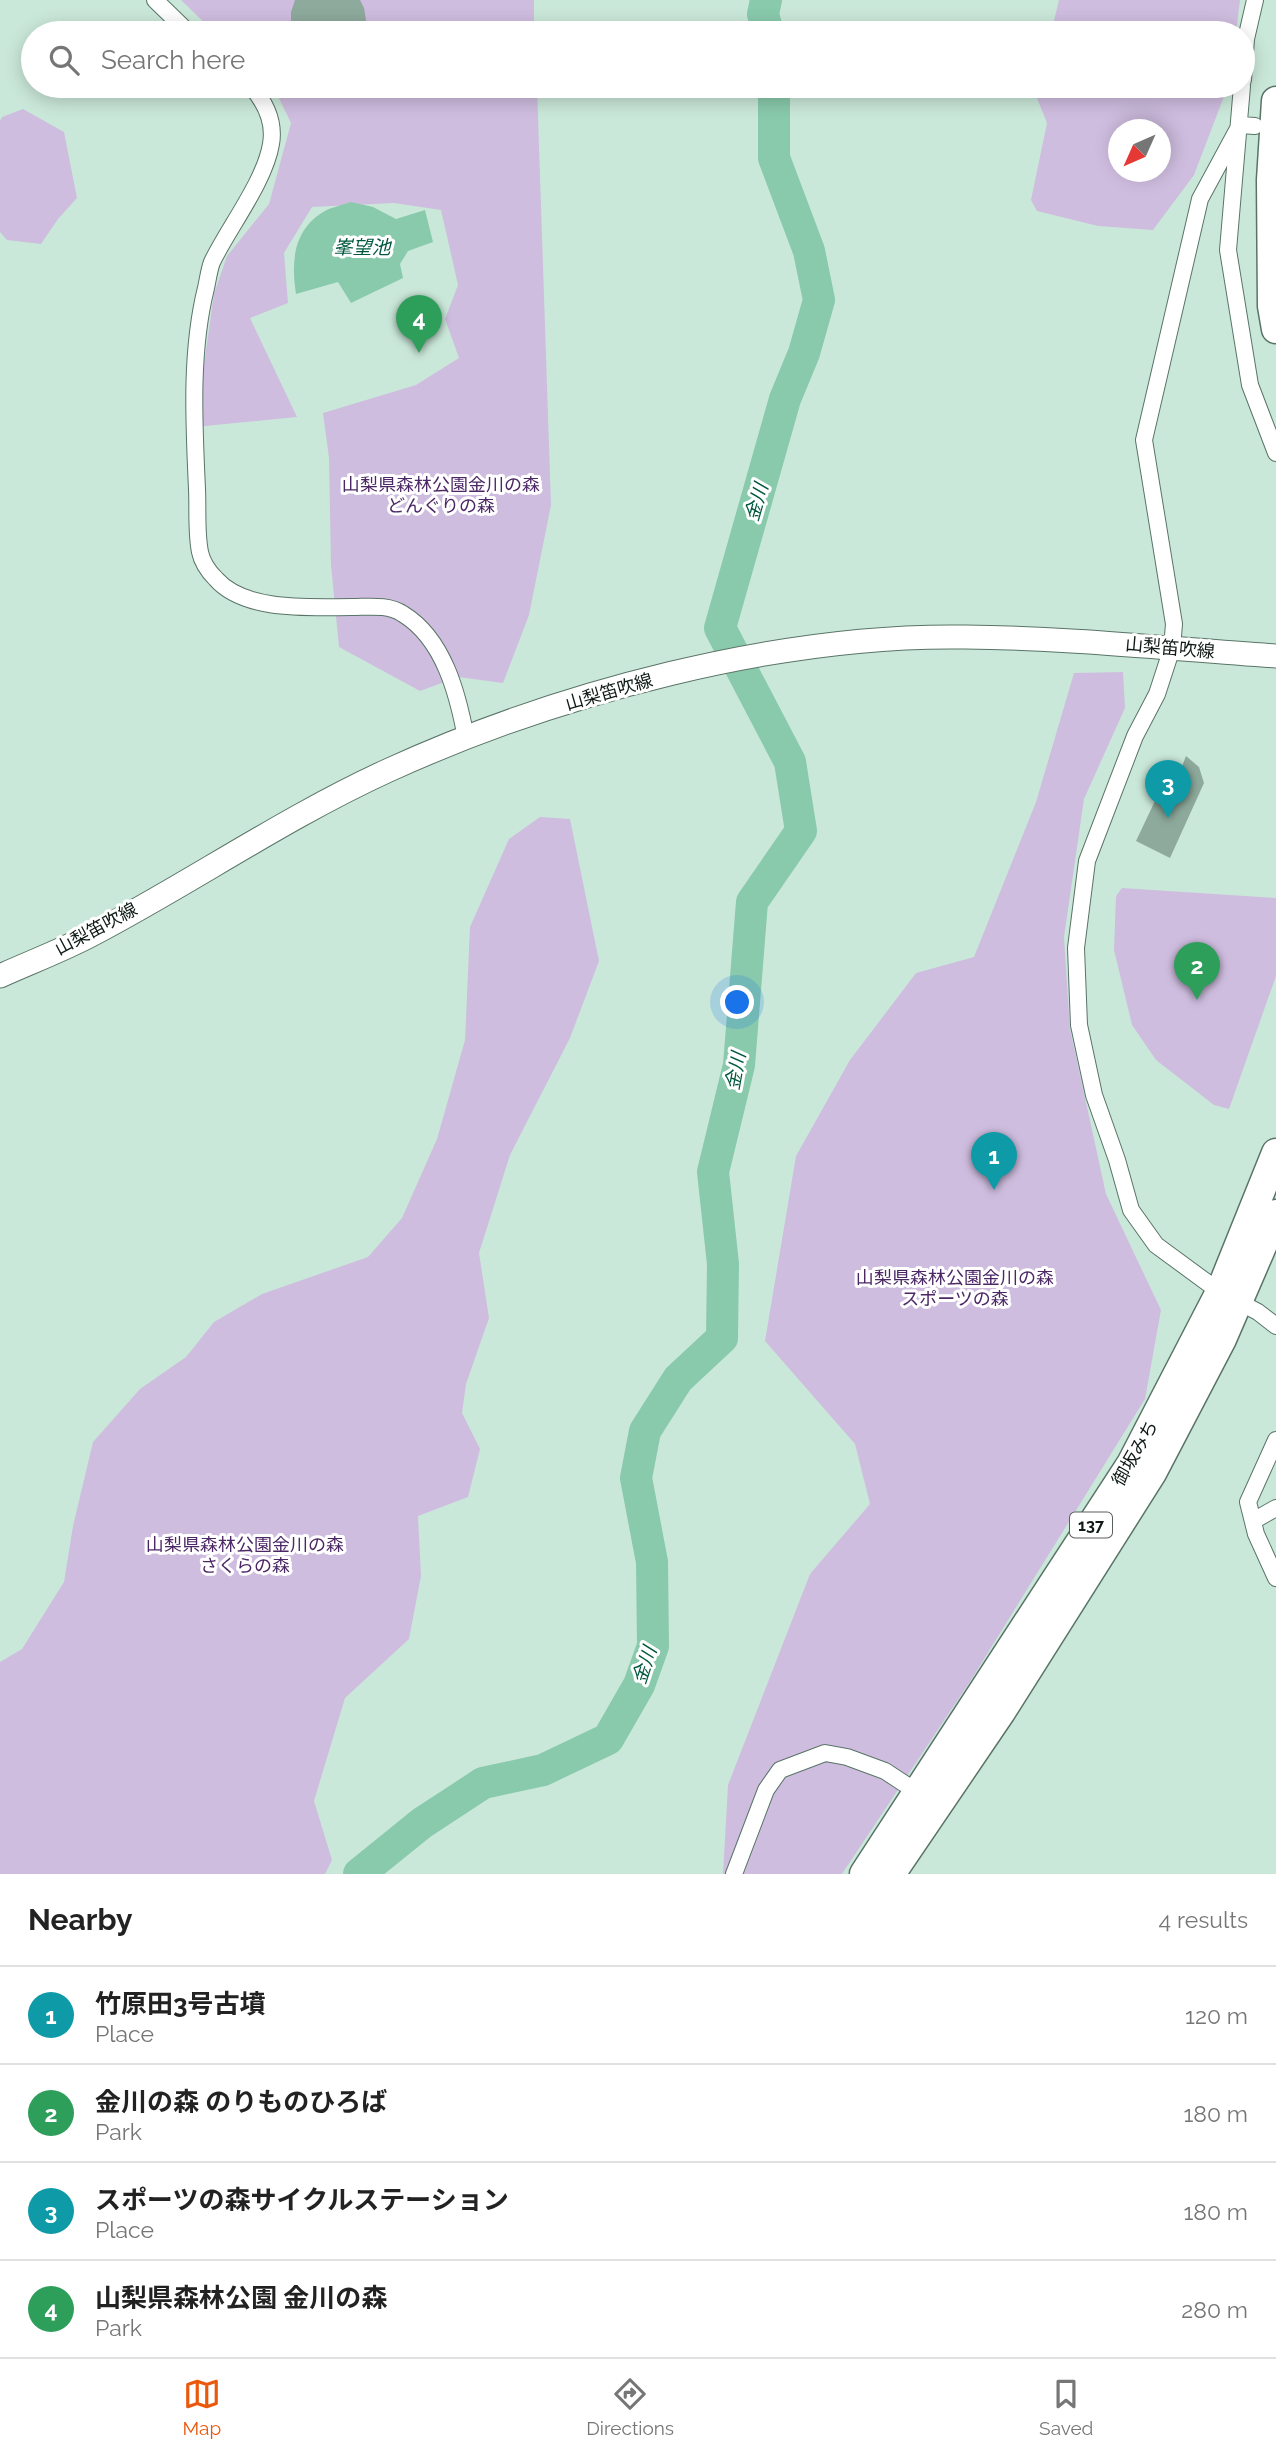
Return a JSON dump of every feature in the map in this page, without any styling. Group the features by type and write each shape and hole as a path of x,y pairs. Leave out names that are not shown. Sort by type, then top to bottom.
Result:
{"highway":[{"path":"1276,101 1271,205 1272,306 1276,328"},
{"name":"御坂みち","path":"891,1874 1001,1712 1152,1473 1222,1339 1230,1296 1276,1153"},
{"name":"御坂みち","path":"864,1874 1131,1464 1276,1213"}],"main road":[{"name":"山梨笛吹線","path":"0,976 92,934 342,793 466,738 525,717 680,672 746,658 840,644 965,636 1116,643 1276,656"}],"street":[{"path":"155,0 177,21"},
{"path":"1250,21 1255,0"},
{"path":"261,98 271,122 271,143 260,174 211,265 200,310 195,450 201,556 220,584 234,595 254,602 321,607 385,607 401,612 422,629 443,662 459,700 466,738"},
{"path":"1244,98 1247,125 1228,250 1250,385 1276,453"},
{"path":"1247,125 1200,199 1144,440 1174,624 1172,648 1157,694 1135,736 1087,861 1076,948 1079,1025 1094,1095 1117,1160 1130,1210 1156,1245 1276,1326"},
{"path":"1276,1440 1248,1502 1256,1534 1276,1578"},
{"path":"1253,1521 1276,1508"},
{"path":"734,1874 766,1790 780,1770 825,1753 848,1757 885,1771 917,1792"}],"green space":[{"path":"181,0 534,0 534,21 203,21"},
{"path":"1059,0 1240,0 1237,21 1054,21"},
{"name":"山梨県森林公園金川の森 どんぐりの森","path":"279,98 537,98 551,505 529,615 503,683 458,677 420,691 339,647 331,565 329,458 323,413 416,385 459,358 445,319 458,285 441,210 394,203 312,207 284,253 288,303 250,318 297,417 195,427 214,294 227,256 269,204 291,123"},
{"path":"1037,98 1223,98 1194,175 1153,230 1098,226 1037,211 1031,200 1047,123"},
{"path":"23,109 64,132 77,198 41,244 7,240 0,232 0,121 2,117"},
{"name":"山梨県森林公園金川の森 スポーツの森","path":"1123,672 1125,708 1084,799 1064,937 1070,1029 1106,1194 1161,1310 1145,1399 971,1680 842,1874 723,1874 728,1785 810,1574 870,1504 855,1444 765,1341 796,1156 850,1060 916,973 974,957 1036,802 1074,673"},
{"name":"山梨県森林公園金川の森 さくらの森","path":"540,817 570,819 599,961 570,1038 510,1155 479,1253 489,1318 466,1384 462,1413 480,1449 468,1497 418,1516 421,1576 409,1639 345,1698 314,1801 332,1860 325,1874 0,1874 0,1662 22,1649 64,1582 73,1526 93,1442 140,1389 186,1357 214,1322 262,1294 368,1257 402,1218 437,1139 465,1040 470,927 509,839"},
{"path":"1122,888 1276,898 1276,976 1229,1109 1214,1105 1156,1060 1132,1025 1114,950 1116,896"}],"water":[{"name":"峯望池","path":"351,202 373,207 396,219 425,210 433,242 408,251 400,264 403,278 351,303 338,282 296,294 294,270 300,237 314,218 331,208"}],"building":[{"path":"295,0 360,0 366,20 291,21"},
{"path":"1186,756 1199,767 1204,783 1170,858 1136,841 1163,784 1174,787"}],"waterway":[{"name":"金川","path":"765,21 763,14 766,0"},
{"name":"金川","path":"359,1874 422,1823 483,1783 543,1770 608,1739 639,1685 653,1646 652,1562 636,1478 645,1431 678,1379 722,1338 723,1264 713,1172 739,1065 752,902 801,831 790,762 720,628 785,399 804,353 819,300 809,251 774,158 774,98"}],"place":[{"name":"山梨県森林公園 金川の森","path":"419,353"},
{"name":"スポーツの森サイクルステーション","path":"1168,818"},
{"name":"金川の森 のりものひろば","path":"1197,1000"},
{"name":"竹原田3号古墳","path":"994,1190"}]}
